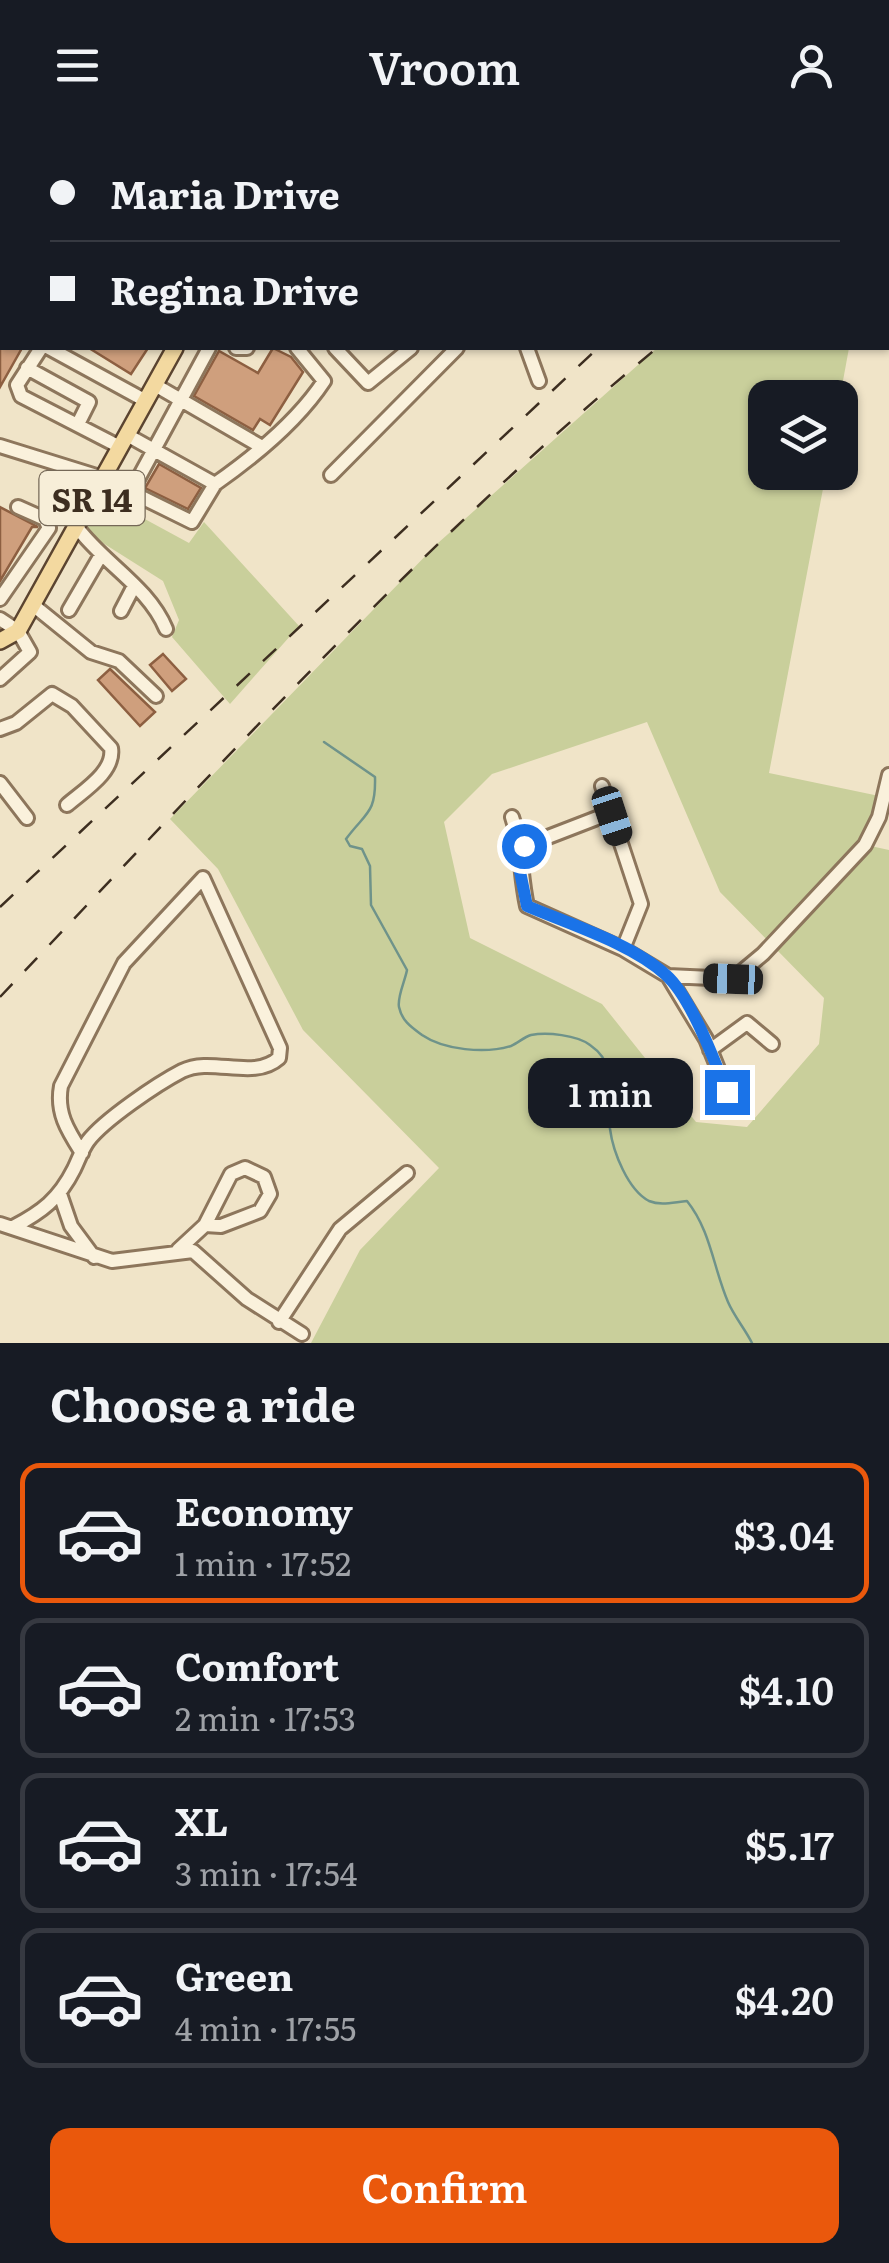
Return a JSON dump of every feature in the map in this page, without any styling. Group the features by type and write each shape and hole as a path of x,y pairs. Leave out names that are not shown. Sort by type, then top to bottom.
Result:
{"main road":[{"name":"SR 14","path":"18,632 175,350"},
{"path":"0,642 18,632"}],"street":[{"path":"43,350 17,385 21,396 78,424 152,449 215,484"},
{"path":"49,350 146,401"},
{"path":"207,350 131,492 192,522 215,484 262,447 313,398 324,381 299,350"},
{"path":"337,350 368,383 409,350"},
{"path":"331,475 455,350"},
{"path":"528,350 539,382"},
{"path":"27,368 89,402"},
{"path":"78,424 102,377"},
{"path":"154,385 262,447"},
{"path":"0,446 103,478"},
{"path":"0,598 49,528 45,520 18,507"},
{"path":"76,526 157,608 166,629"},
{"path":"69,610 101,555"},
{"path":"121,611 134,586"},
{"path":"33,605 91,652 119,661 156,696"},
{"path":"0,619 18,632 30,652 0,679"},
{"path":"0,730 16,723 52,694 72,706 111,748 111,762 67,806"},
{"path":"512,817 522,847 518,862 527,906 623,949 668,976 733,979 746,970 865,844 879,818 889,775"},
{"path":"602,786 641,904 623,949"},
{"path":"1,787 27,818"},
{"path":"522,847 610,813"},
{"path":"6,1226 42,1212 60,1194 100,1129 184,1070 203,1065 263,1068 279,1058 280,1048 202,878 124,963 62,1086 58,1102 62,1117 82,1153"},
{"path":"668,976 710,1050 727,1092"},
{"path":"710,1050 748,1023 772,1044"},
{"path":"178,1250 205,1225 232,1174 245,1168 264,1177 270,1194 260,1211 221,1226 205,1225"},
{"path":"279,1322 340,1229 407,1173"},
{"path":"60,1194 71,1226 95,1259"},
{"path":"6,1226 95,1259 129,1262 193,1250 279,1322 302,1334"}],"green space":[{"path":"655,350 849,350 843,380 748,380 748,490 823,490 769,773 884,797 866,845 889,850 889,1343 311,1343 360,1250 439,1168 303,1030 218,869 170,819 438,543","holes":["647,722 720,892 824,998 819,1044 747,1127 696,1122 602,1004 470,938 444,822 492,774"]},
{"path":"95,492 189,543 204,522 299,626 230,704 172,637 179,620 163,581 76,526"}],"building":[{"path":"0,350 21,350 0,387"},
{"path":"92,350 147,350 131,374"},
{"path":"272,350 291,357 303,372 270,425 260,419 253,430 194,396 219,351 258,373"},
{"path":"159,464 201,488 188,509 145,488"},
{"path":"0,507 38,527 32,527 0,581"},
{"path":"163,654 186,679 172,691 150,665"},
{"path":"110,669 155,712 140,726 98,680"}],"waterway":[{"path":"324,742 375,777 372,806 346,839 350,846 362,849 370,866 371,905 407,970 399,1003 405,1020 422,1035 453,1047 501,1048 531,1035 553,1034 584,1042 600,1054 610,1074 610,1129 623,1170 634,1188 649,1201 687,1201 707,1237 728,1302 752,1343"}],"railway":[{"path":"0,907 596,350"},
{"path":"0,997 238,745 400,581 569,423 655,350"}],"route":[{"path":"524,846 518,862 527,906 623,949 668,976 706,1039 727,1092"}]}
